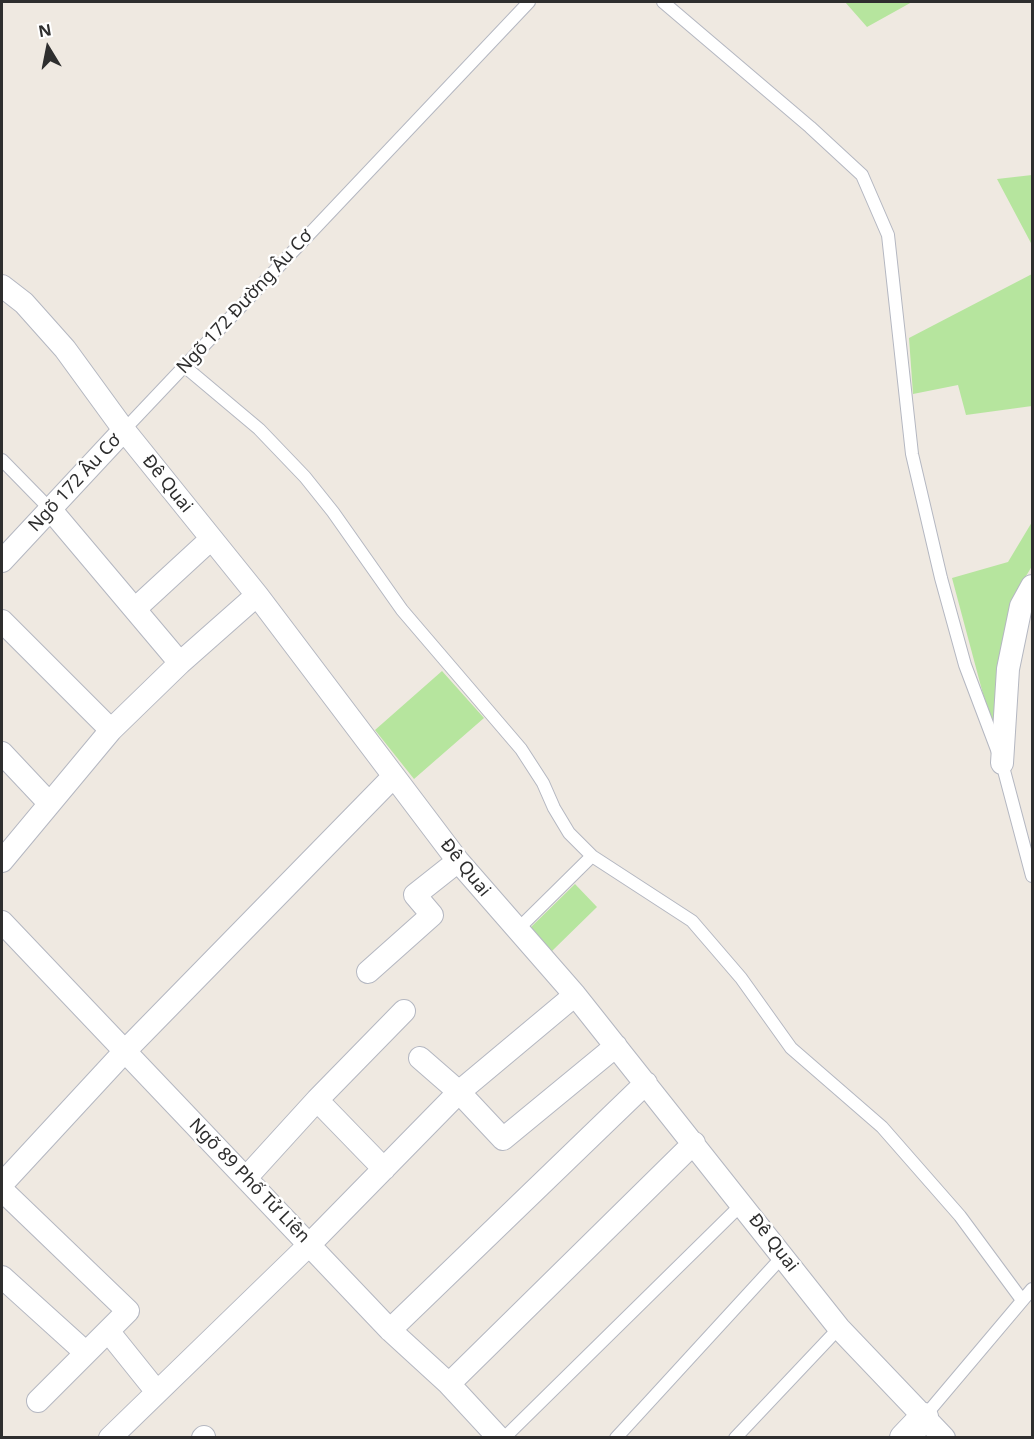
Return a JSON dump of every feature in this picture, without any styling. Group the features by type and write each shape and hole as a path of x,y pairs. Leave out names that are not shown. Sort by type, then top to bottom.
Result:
{"street":[{"name":"Đê Quai","path":"2,286 24,303 65,349 124,430 256,595 458,861 575,995 839,1328 944,1437"},
{"name":"Ngõ 172 Âu Cơ","path":"2,561 124,430"},
{"path":"51,510 180,663"},
{"path":"135,609 211,539"},
{"path":"1002,763 1008,669 1021,606 1032,586"},
{"path":"2,861 111,730 180,663 256,595"},
{"path":"2,621 111,730"},
{"path":"2,753 49,803"},
{"path":"2,1184 125,1052 393,777"},
{"path":"368,972 432,915 415,895 458,861"},
{"name":"Ngõ 89 Phố Tử Liên","path":"2,922 390,1330 449,1384 499,1437"},
{"path":"110,1437 310,1244 459,1092 575,995"},
{"path":"246,1178 317,1100 404,1011"},
{"path":"420,1058 459,1092 503,1139 616,1046"},
{"path":"390,1330 646,1083"},
{"path":"317,1100 384,1169"},
{"path":"449,1384 694,1143"},
{"path":"2,1190 128,1311 38,1401"},
{"path":"2,1277 85,1352"},
{"path":"108,1330 157,1392"},
{"path":"904,1437 924,1417"}],"lane":[{"name":"Ngõ 172 Đường Âu Cơ","path":"124,430 529,2"},
{"path":"663,2 810,127 862,175 888,235 912,454 941,578 965,666 1002,763 1032,876"},
{"path":"184,366 259,429 305,477 333,512 402,610 521,749 543,783 569,833 592,856 692,921 741,978 791,1048 882,1127 960,1216 1022,1300"},
{"path":"2,460 51,510"},
{"path":"517,930 592,856"},
{"path":"504,1437 742,1204"},
{"path":"616,1437 783,1256"},
{"path":"924,1417 1032,1290"},
{"path":"735,1437 839,1328"}],"green space":[{"path":"845,2 912,2 867,27"},
{"path":"1032,175 1032,245 997,179"},
{"path":"1032,274 1032,406 966,415 958,385 913,394 909,338"},
{"path":"1032,522 1032,566 1019,588 998,736 983,694 952,578 1008,562"},
{"path":"442,671 484,718 414,779 375,730"},
{"path":"575,884 597,907 552,951 530,928"}]}
